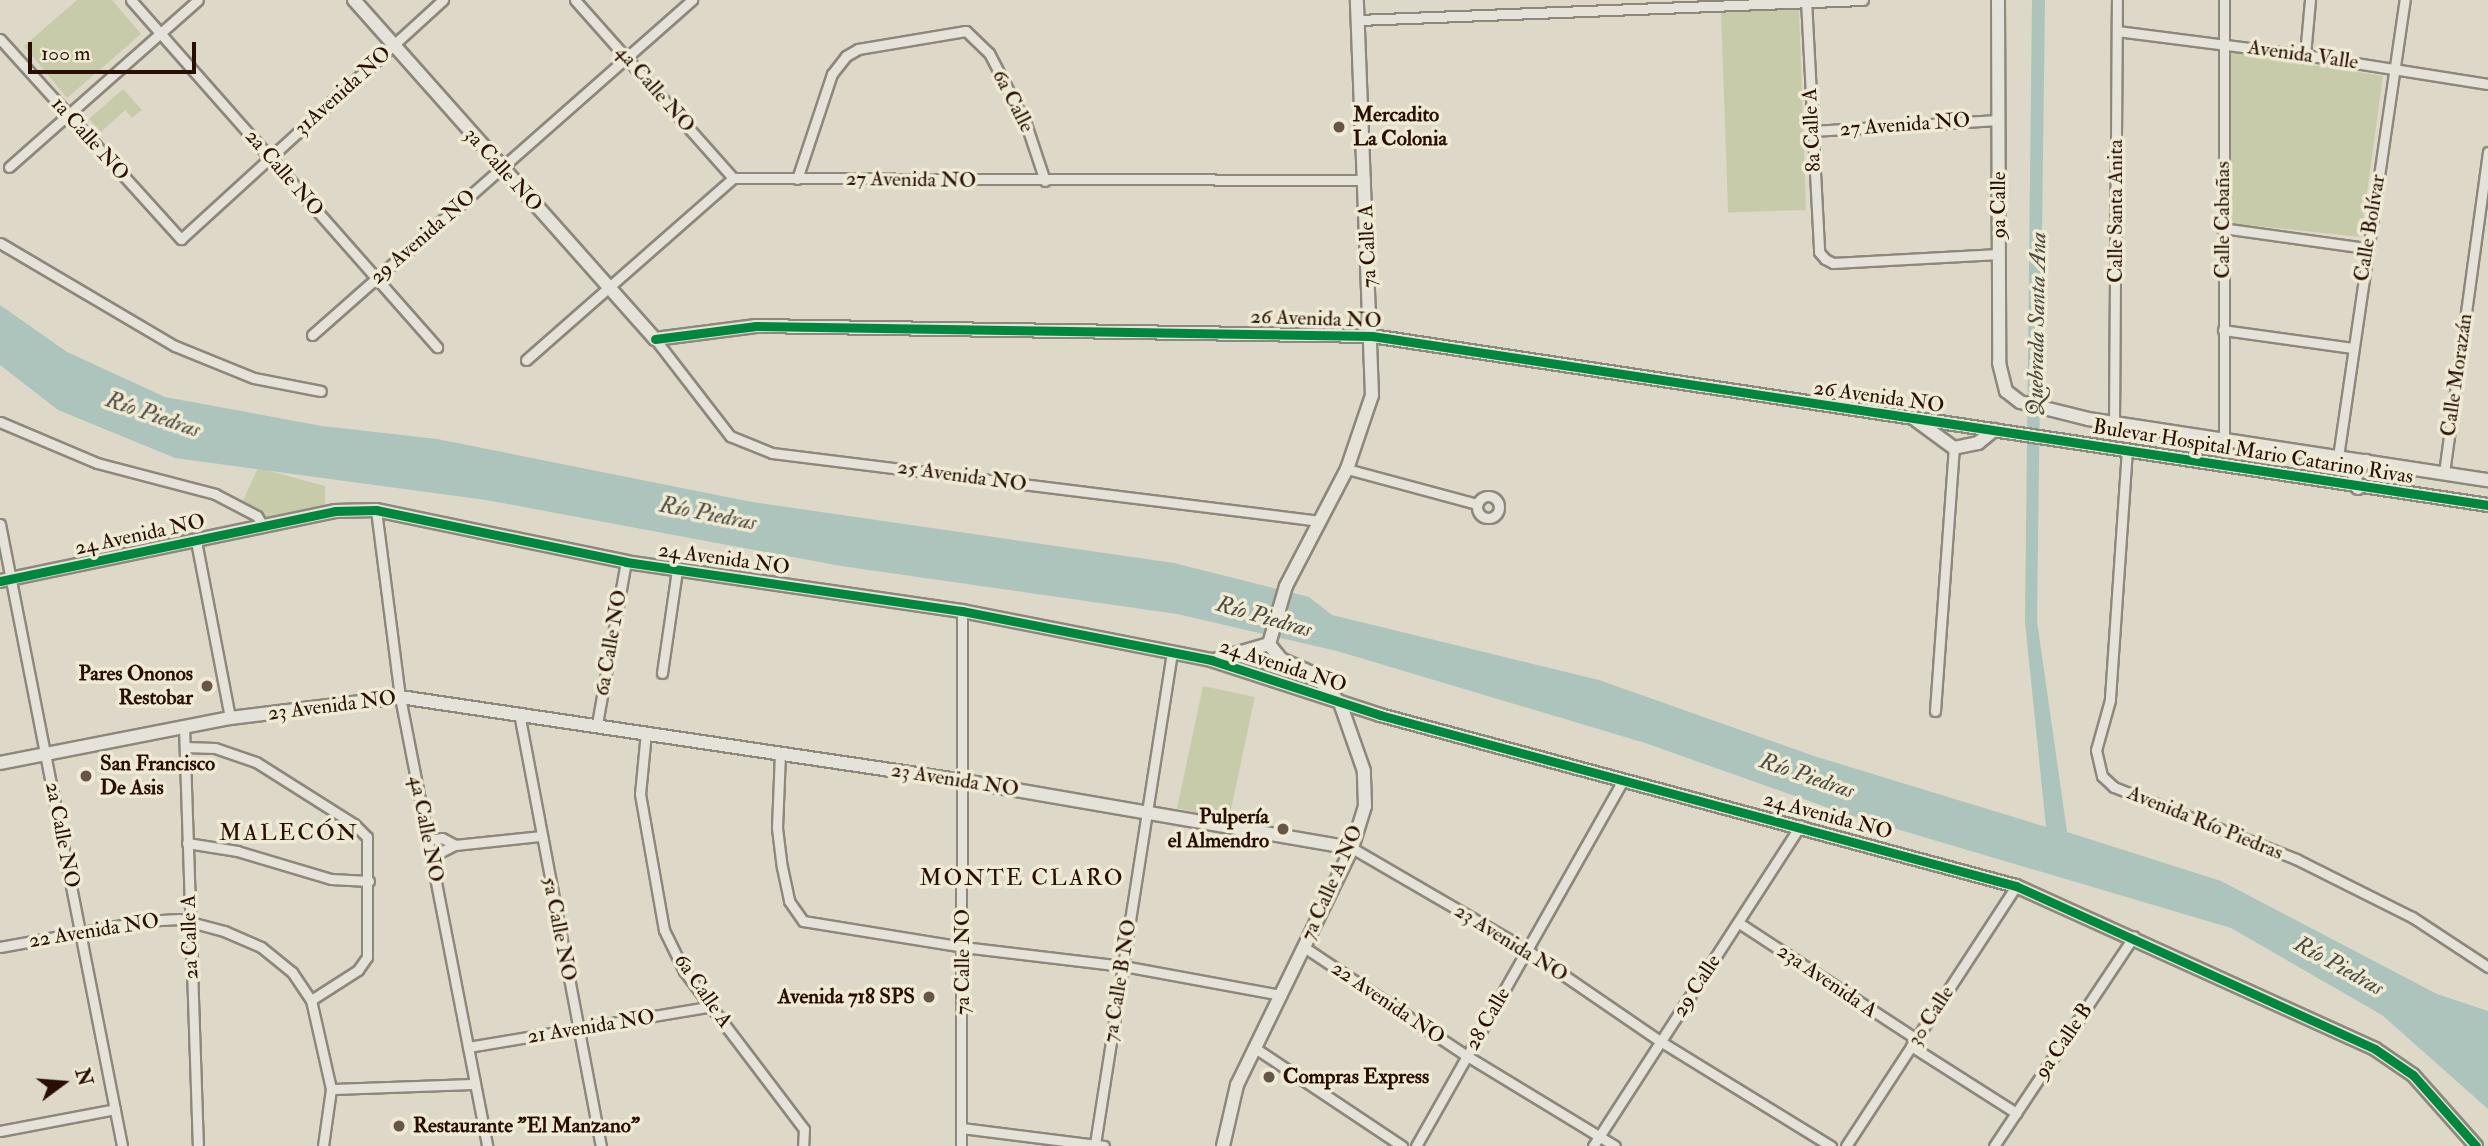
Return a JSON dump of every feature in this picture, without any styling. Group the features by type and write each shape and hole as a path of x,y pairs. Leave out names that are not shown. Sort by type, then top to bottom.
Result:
{"street":[{"name":"2a Calle NO","path":"131,0 436,346"},
{"path":"9,167 198,0"},
{"name":"3a Calle NO","path":"354,0 655,339"},
{"name":"31Avenida NO","path":"181,239 443,0"},
{"name":"4a Calle NO","path":"575,0 733,178"},
{"name":"29 Avenida NO","path":"312,335 692,0"},
{"name":"7a Calle A","path":"1269,642 1286,586 1347,469 1372,396 1372,336 1357,0"},
{"path":"1358,20 1863,0"},
{"name":"9a Calle","path":"1998,0 2000,379 2006,391 2020,402"},
{"name":"Calle Santa Anita","path":"2114,422 2117,0"},
{"name":"Calle Cabañas","path":"2224,0 2224,439"},
{"path":"2305,55 2310,0"},
{"name":"Calle Bolívar","path":"2338,457 2405,0"},
{"name":"8a Calle A","path":"1806,2 1819,251 1825,259 1833,263 1999,254"},
{"name":"6a Calle","path":"797,179 839,64 858,49 966,31 989,53 1026,124 1045,181"},
{"name":"Avenida Valle","path":"2117,32 2305,55 2488,84"},
{"name":"1a Calle NO","path":"0,39 181,239"},
{"name":"27 Avenida NO","path":"1812,131 1998,120"},
{"name":"Calle Morazán","path":"2444,473 2488,152"},
{"path":"526,360 733,178"},
{"name":"27 Avenida NO","path":"733,178 1365,180"},
{"path":"2222,228 2367,248"},
{"path":"0,243 175,346 254,378 321,391"},
{"name":"26 Avenida NO","path":"655,339 756,326 1372,336 1917,421 2012,433"},
{"path":"2223,330 2352,348"},
{"name":"25 Avenida NO","path":"655,339 730,436 772,453 1320,521"},
{"name":"Bulevar Hospital Mario Catarino Rivas","path":"2020,402 2088,418 2488,480"},
{"path":"1917,421 1954,448 1978,443 1994,430"},
{"path":"0,422 97,463 215,494 257,516 263,526"},
{"name":"Bulevar Hospital Mario Catarino Rivas","path":"2012,433 2127,449 2358,488 2488,505"},
{"path":"1935,711 1954,448"},
{"name":"Avenida Río Piedras","path":"2127,449 2110,700 2096,750 2102,776 2114,787 2296,859 2412,917 2488,967"},
{"path":"2358,488 2354,474 2366,461"},
{"path":"1347,469 1477,504"},
{"name":"4a Calle NO","path":"376,510 400,697 486,1146"},
{"name":"24 Avenida NO","path":"6,580 335,512 376,510 626,562 962,611 1211,660 1340,703 1622,782 1801,825 2015,886 2134,936 2375,1049 2413,1075 2476,1146"},
{"name":"2a Calle NO","path":"0,524 6,580 46,755 122,1146"},
{"path":"196,541 230,718"},
{"name":"6a Calle NO","path":"597,724 626,562"},
{"path":"662,673 677,570"},
{"name":"7a Calle NO","path":"961,1146 964,781 962,611"},
{"path":"1211,660 1244,655 1269,642"},
{"name":"7a Calle A NO","path":"1223,1146 1237,1085 1352,848 1365,806 1364,771 1340,703 1312,673 1281,659 1269,642"},
{"name":"7a Calle B NO","path":"1100,1145 1123,965 1172,653"},
{"name":"23 Avenida NO","path":"0,763 230,718 400,697 519,712 1147,810 1352,848 1527,950 1660,1041 1831,1146"},
{"name":"5a Calle NO","path":"519,712 540,835 601,1146"},
{"name":"2a Calle A","path":"184,727 198,1146"},
{"name":"6a Calle A","path":"646,732 640,794 655,896 664,930 684,971 804,1129 803,1146"},
{"path":"184,747 215,748 256,762 354,824 367,837 369,951 365,963 311,1000"},
{"path":"780,753 776,791 782,867 789,901 803,922 963,947 1123,965 1281,995"},
{"name":"28 Calle","path":"1416,1146 1622,782"},
{"name":"29 Calle","path":"1593,1146 1801,825"},
{"path":"431,857 455,845 540,835"},
{"path":"428,840 442,838 455,845"},
{"path":"187,843 237,851 331,878 369,881"},
{"name":"30 Calle","path":"1846,1146 2015,886"},
{"name":"22 Avenida NO","path":"0,947 143,920 189,920"},
{"path":"189,920 261,947 292,972 311,1000 331,1089 326,1144"},
{"name":"23a Avenida A","path":"1739,923 2016,1112"},
{"name":"9a Calle B","path":"1994,1146 2134,936"},
{"name":"22 Avenida NO","path":"1304,947 1466,1056 1615,1146"},
{"name":"21 Avenida NO","path":"468,1047 713,1006"},
{"path":"1255,1048 1402,1146"},
{"path":"331,1089 475,1084"},
{"path":"0,1131 115,1109"},
{"path":"962,1128 1100,1145"}],"green space":[{"path":"77,0 112,0 141,34 67,98 24,46"},
{"path":"1799,9 1806,210 1728,213 1721,12"},
{"path":"2229,52 2383,76 2361,237 2229,223"},
{"path":"123,89 142,110 132,118 125,110 101,132 89,119"},
{"path":"258,468 325,486 325,507 263,519 241,505"},
{"path":"1203,686 1255,697 1229,819 1177,808"}],"water":[{"name":"Río Piedras","path":"2032,0 2045,0 2037,621 2067,832 2221,881 2437,994 2488,1011 2488,1109 2382,1015 2231,928 1846,814 1645,743 1337,651 1177,614 841,566 486,500 175,458 58,410 0,365 0,305 67,352 165,397 322,426 437,439 752,502 1174,563 1309,597 1332,615 1599,680 1814,756 2046,827 2025,622"}],"cycle path":[{"path":"655,339 756,326 1372,336 2488,505"},
{"path":"0,581 335,511 376,510 626,562 962,611 1211,660 1380,715 2016,886 2375,1049 2413,1075 2476,1146"}],"place":[{"name":"Mercadito La Colonia","path":"1339,127"},
{"name":"Pares Ononos Restobar","path":"207,686"},
{"name":"San Francisco De Asis","path":"86,776"},
{"name":"Pulpería el Almendro","path":"1283,829"},
{"name":"Avenida 718 SPS","path":"929,997"},
{"name":"Compras Express","path":"1269,1077"},
{"name":"Restaurante \"El Manzano\"","path":"399,1126"}],"district":[{"name":"MALECÓN","path":"289,833"},
{"name":"MONTE CLARO","path":"1022,878"}],"water label":[{"name":"Quebrada Santa Ana","path":"2037,324"}]}
